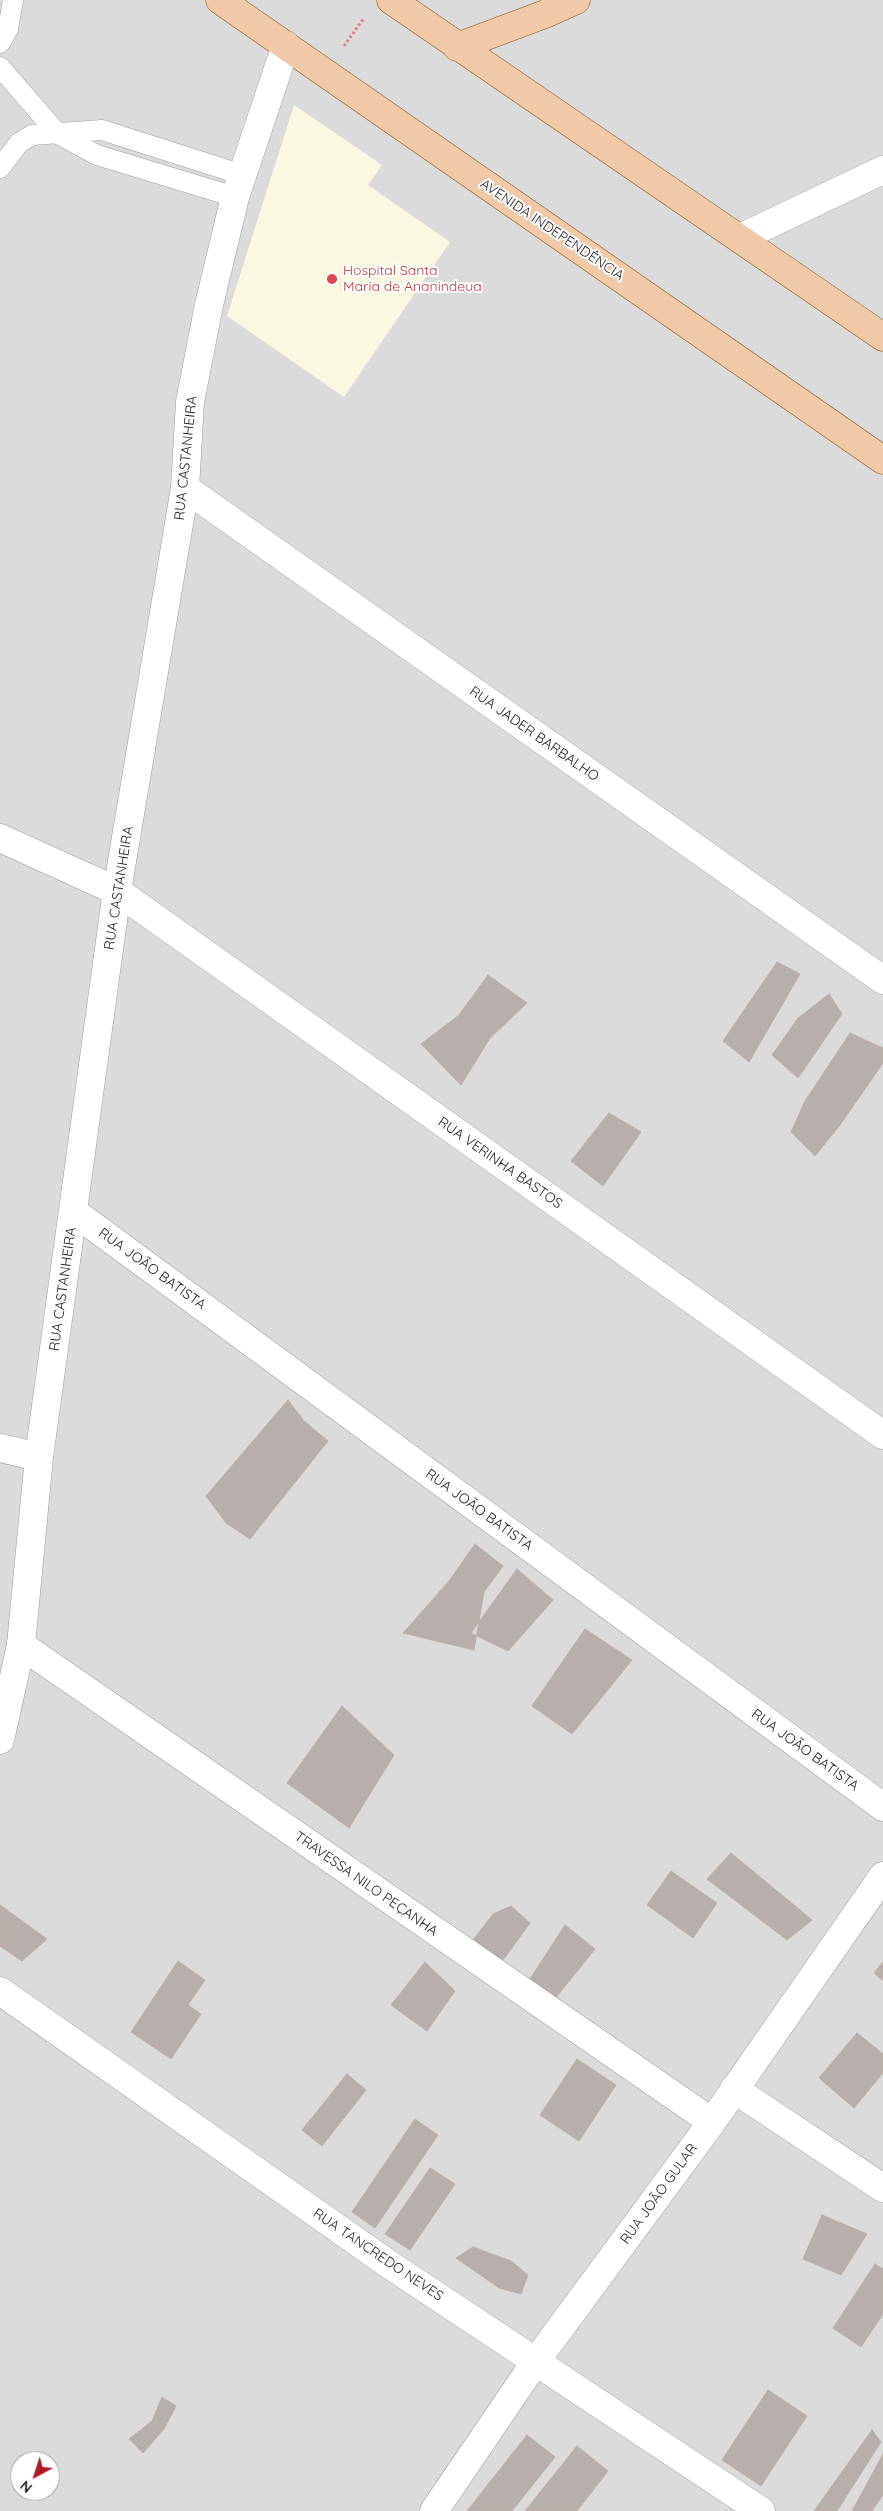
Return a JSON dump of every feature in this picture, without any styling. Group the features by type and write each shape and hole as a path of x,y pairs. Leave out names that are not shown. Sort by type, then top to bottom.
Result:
{"main road":[{"name":"AVENIDA INDEPENDÊNCIA","path":"220,0 883,460"},
{"path":"391,0 883,337"},
{"path":"518,0 545,14"},
{"path":"457,47 545,14 576,0"}],"street":[{"name":"RUA CASTANHEIRA","path":"0,1738 20,1645 39,1457 117,891 185,488 190,402 209,305 239,186 286,45"},
{"path":"740,238 883,170"},
{"name":"RUA JADER BARBALHO","path":"185,488 883,980"},
{"name":"RUA VERINHA BASTOS","path":"0,838 117,891 883,1435"},
{"name":"RUA JOÃO BATISTA","path":"74,1212 883,1807"},
{"path":"0,1448 39,1457"},
{"name":"TRAVESSA NILO PEÇANHA","path":"20,1645 712,2122"},
{"name":"RUA JOÃO GULAR","path":"434,2511 536,2361 712,2122 883,1876"},
{"name":"RUA TANCREDO NEVES","path":"0,1991 390,2265 761,2511"},
{"path":"734,2089 883,2188"}],"lane":[{"path":"0,44 8,29 13,0"},
{"path":"0,67 58,134 97,155 239,186"},
{"path":"0,168 19,144 32,136 58,134"}],"path":[{"path":"343,49 363,19"}],"shaded area":[{"path":"0,0 883,0 883,2511 0,2511"},
{"name":"Hospital Santa Maria de Ananindeua","path":"294,105 382,165 368,185 450,242 344,397 227,316"}],"building":[{"path":"777,962 800,974 749,1062 723,1041"},
{"path":"488,975 527,1003 490,1038 461,1085 421,1044 459,1015"},
{"path":"829,994 842,1014 798,1078 772,1055 798,1018"},
{"path":"850,1033 883,1048 883,1063 840,1125 815,1156 791,1132 805,1101"},
{"path":"609,1113 641,1132 603,1186 571,1161"},
{"path":"288,1400 304,1421 328,1441 250,1539 226,1523 206,1496"},
{"path":"475,1544 503,1566 484,1592 474,1650 403,1633 449,1581"},
{"path":"517,1569 553,1600 508,1651 471,1633"},
{"path":"585,1629 632,1660 572,1734 532,1706"},
{"path":"342,1706 394,1755 349,1828 287,1783"},
{"path":"731,1853 812,1920 787,1940 707,1879"},
{"path":"671,1871 717,1903 693,1938 647,1905"},
{"path":"0,1905 47,1939 22,1961 0,1946"},
{"path":"511,1906 530,1923 501,1963 473,1940 493,1914"},
{"path":"565,1925 595,1949 554,2000 528,1982"},
{"path":"178,1961 205,1980 188,2005 201,2014 171,2059 131,2032"},
{"path":"425,1962 455,1991 427,2031 391,2005"},
{"path":"883,1962 883,1981 874,1973"},
{"path":"857,2033 883,2054 883,2073 854,2108 819,2078"},
{"path":"577,2059 616,2085 579,2141 540,2115"},
{"path":"347,2074 366,2090 322,2146 302,2130"},
{"path":"415,2119 438,2135 375,2228 352,2212"},
{"path":"430,2168 455,2184 410,2250 385,2234"},
{"path":"822,2215 867,2234 841,2275 803,2259"},
{"path":"473,2247 511,2261 528,2275 521,2294 499,2288 456,2258"},
{"path":"875,2264 883,2269 883,2314 861,2347 833,2328"},
{"path":"768,2390 807,2416 761,2486 722,2460"},
{"path":"162,2397 176,2406 164,2429 143,2453 129,2439 152,2421"},
{"path":"872,2430 881,2442 837,2511 814,2511"},
{"path":"527,2435 555,2457 512,2511 467,2511"},
{"path":"577,2446 608,2471 577,2511 525,2511"},
{"path":"883,2454 883,2495 872,2511 852,2511"}],"place":[{"name":"Hospital Santa Maria de Ananindeua","path":"332,279"}]}
